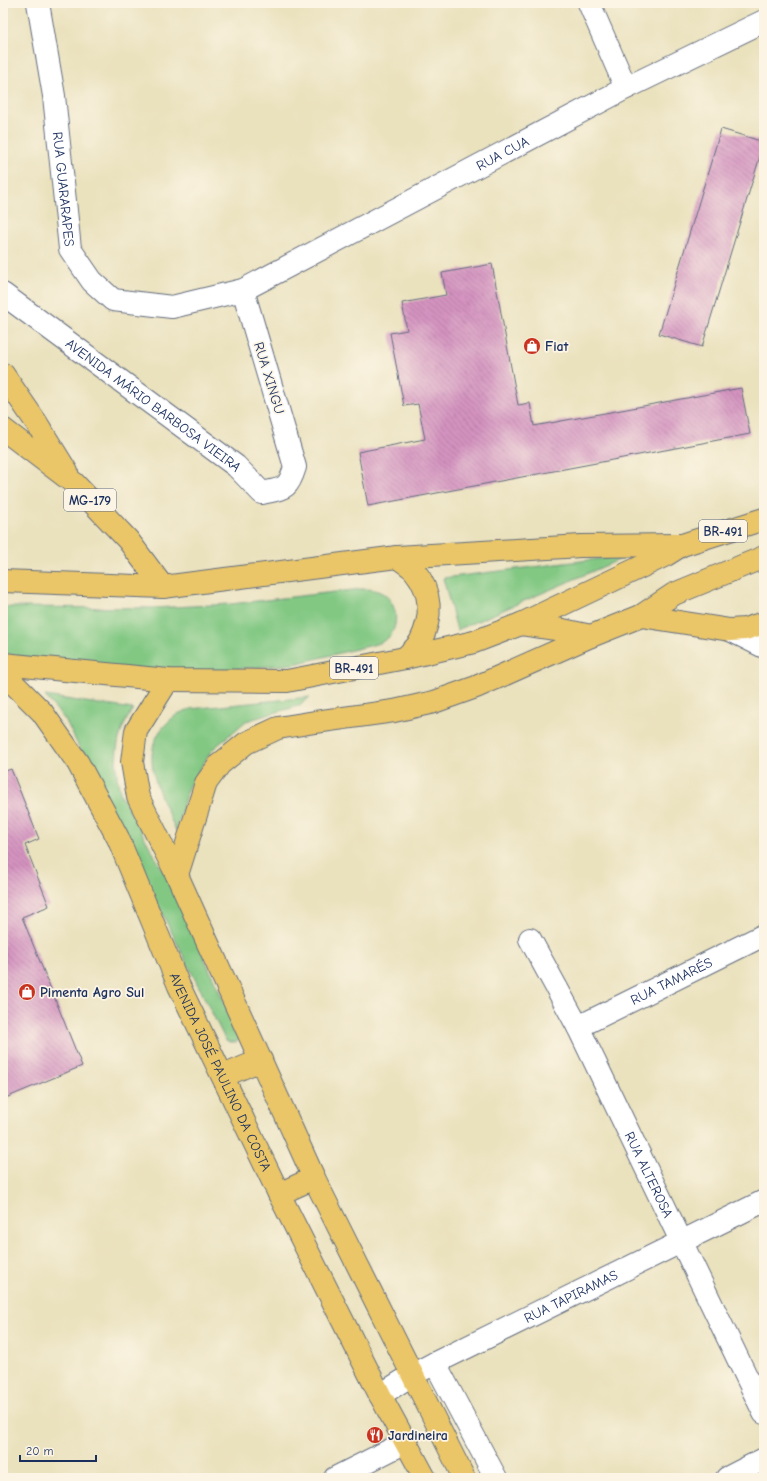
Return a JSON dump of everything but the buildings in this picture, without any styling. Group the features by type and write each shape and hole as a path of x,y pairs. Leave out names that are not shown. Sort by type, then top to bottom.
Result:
{"main road":[{"path":"3,374 36,422 74,483"},
{"name":"MG-179","path":"3,429 74,483 128,540 163,587"},
{"name":"BR-491","path":"3,664 168,680 287,681 405,658 474,642 521,624 666,555 682,545 764,519"},
{"name":"BR-491","path":"3,581 163,587 397,557 581,546 682,545"},
{"path":"397,557 413,569 424,586 429,605 427,625 419,643 405,658"},
{"path":"177,875 206,783 220,764 246,743 278,728 394,711 434,702 476,687 591,636 641,616 674,594 764,557"},
{"path":"641,616 730,630 746,629 764,623"},
{"path":"521,624 591,636"},
{"name":"AVENIDA JOSÉ PAULINO DA COSTA","path":"3,676 16,686 42,712 78,763 118,838 179,986 279,1194 380,1395 425,1478"},
{"path":"168,680 136,731 132,762 138,797 177,875 314,1178 464,1478"},
{"path":"223,1076 261,1060"},
{"path":"279,1194 314,1178"}],"street":[{"name":"RUA GUARARAPES","path":"38,3 54,96 70,249 92,281 113,300 172,308 243,290"},
{"path":"589,3 626,88"},
{"name":"RUA CUA","path":"243,290 626,88 764,21"},
{"name":"RUA XINGU","path":"243,290 295,467"},
{"name":"AVENIDA MÁRIO BARBOSA VIEIRA","path":"3,294 236,466 262,493 283,488 291,480 295,467"},
{"path":"730,630 764,647"},
{"name":"RUA TAMARÉS","path":"578,1027 764,935"},
{"name":"RUA ALTEROSA","path":"530,939 578,1027 764,1413"},
{"name":"RUA TAPIRAMAS","path":"380,1395 435,1363 764,1201"},
{"path":"435,1363 496,1478"},
{"path":"335,1478 406,1442"},
{"path":"727,1478 764,1459"}],"green space":[{"path":"630,555 457,630 443,578"},
{"path":"361,589 378,591 390,600 396,618 393,631 389,637 384,641 373,645 294,664 205,672 78,667 3,653 3,607 153,608 231,604"},
{"path":"45,696 133,709 122,729 117,750 116,761 118,783 121,795 172,887 240,1037 237,1042 229,1042 225,1039 66,721"},
{"path":"310,697 298,706 246,721 212,750 188,787 176,831 157,787 153,772 152,757 154,743 161,730 176,716 190,709"}],"place":[{"name":"Fiat","path":"532,346"},
{"name":"Pimenta Agro Sul","path":"27,992"},
{"name":"Jardineira","path":"375,1435"}]}
